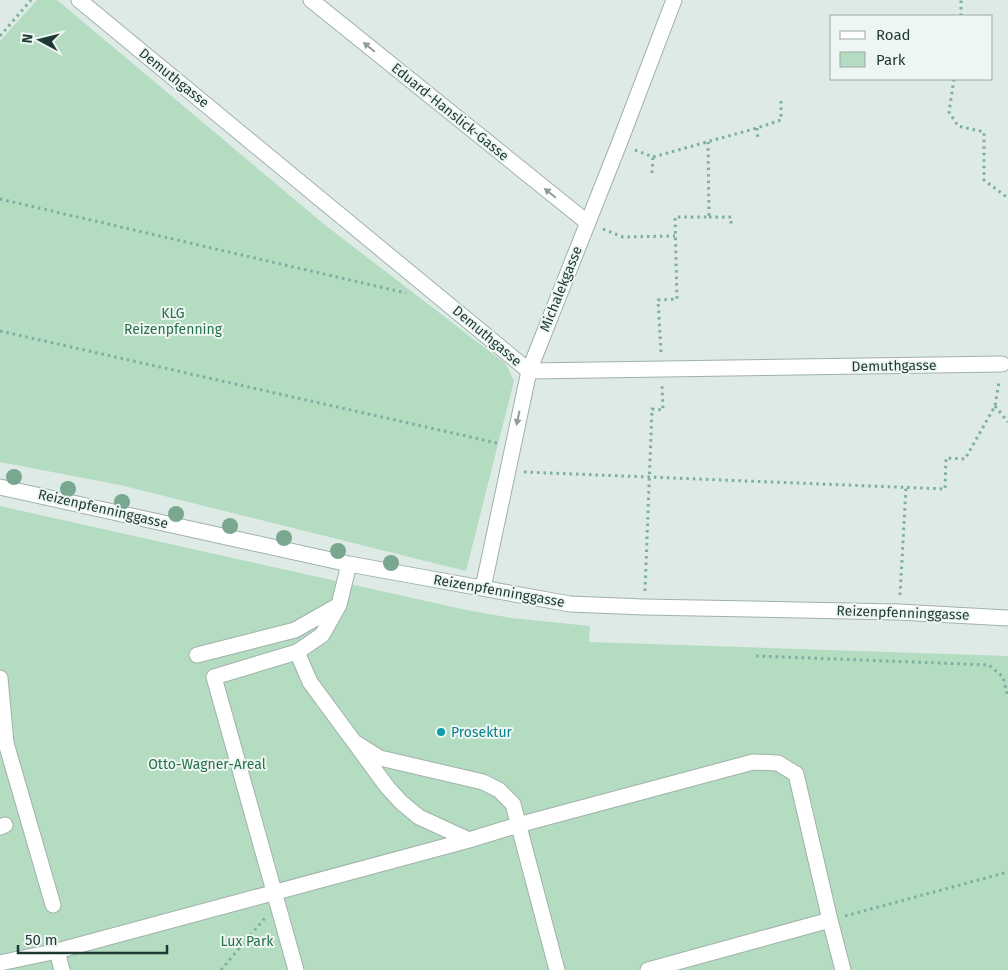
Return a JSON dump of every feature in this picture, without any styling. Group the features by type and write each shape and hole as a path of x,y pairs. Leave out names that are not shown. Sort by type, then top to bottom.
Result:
{"street":[{"name":"Demuthgasse","path":"79,0 529,371 1002,364"},
{"name":"Eduard-Hanslick-Gasse","path":"311,0 588,223"},
{"name":"Michalekgasse","path":"482,588 529,371 674,0"},
{"name":"Reizenpfenninggasse","path":"0,486 349,564 570,604 898,612 1008,618"},
{"path":"296,970 214,677 297,652 322,635 339,605 349,564"},
{"path":"198,655 296,630 339,605"},
{"path":"297,652 310,682 388,788 419,817 469,840"},
{"path":"0,678 6,743 53,905"},
{"path":"356,743 380,758 483,782 499,790 513,804 557,970"},
{"path":"0,963 276,899 518,825 753,762 778,763 796,774 843,970"},
{"path":"648,970 830,920"},
{"path":"57,950 62,970"}],"path":[{"path":"0,36 31,0"},
{"path":"961,0 961,15"},
{"path":"954,80 949,112 958,126 984,132 984,180 1008,198"},
{"path":"632,149 653,157 758,128 781,120 780,101"},
{"path":"758,128 758,140"},
{"path":"708,142 709,217"},
{"path":"652,173 653,157"},
{"path":"0,199 408,293 420,280"},
{"path":"644,607 652,409 663,410 658,300 677,299 675,217 731,217 731,227"},
{"path":"603,229 623,237 675,236"},
{"path":"0,331 512,447"},
{"path":"507,471 945,489 946,458 965,459 994,406 1002,364"},
{"path":"994,406 1008,422"},
{"path":"898,612 902,579 906,488"},
{"path":"756,656 989,665 1003,678 1008,697"},
{"path":"830,920 1008,872"},
{"path":"221,970 270,913 276,899"}],"green space":[{"name":"KLG Reizenpfenning","path":"37,0 57,0 325,225 506,364 514,381 466,571 120,485 0,462 0,41"},
{"name":"Otto-Wagner-Areal","path":"0,506 466,610 511,618 590,626 589,642 1008,656 1008,970 0,970"}],"place":[{"name":"Prosektur","path":"441,732"}],"park label":[{"name":"Lux Park","path":"247,941"}]}
